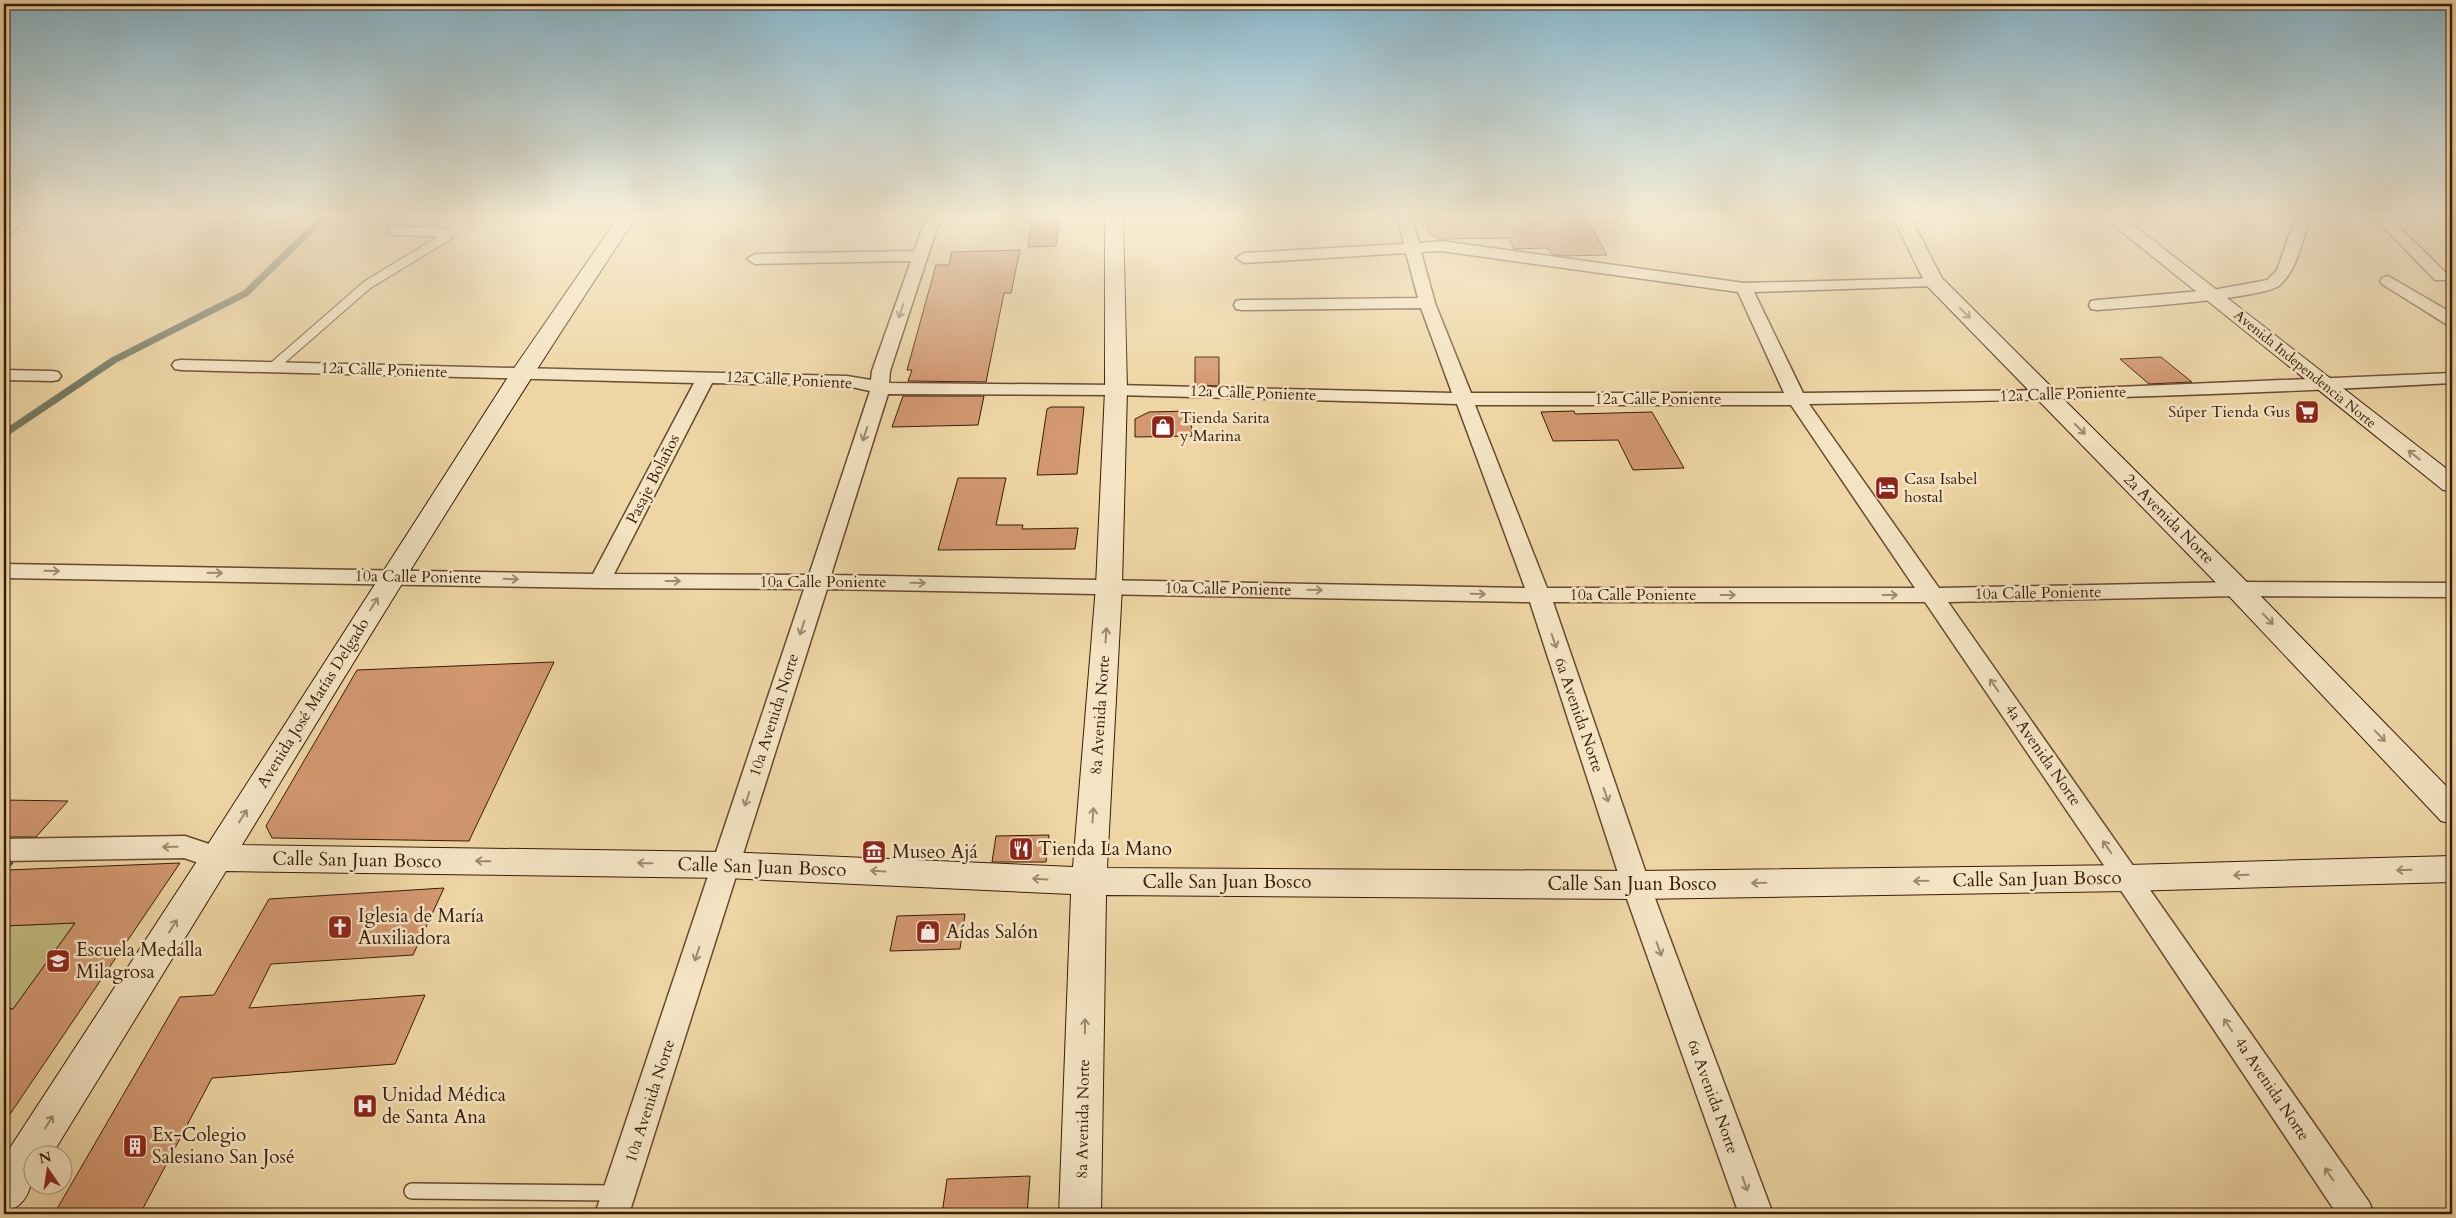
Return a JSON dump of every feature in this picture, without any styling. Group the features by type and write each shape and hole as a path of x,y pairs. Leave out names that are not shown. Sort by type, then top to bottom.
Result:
{"street":[{"name":"Avenida José Matías Delgado","path":"4,1193 217,858 392,576 521,374 590,273"},
{"name":"10a Avenida Norte","path":"616,1204 880,387 881,371 913,273"},
{"name":"8a Avenida Norte","path":"1080,1214 1089,881 1109,586 1116,390 1115,273"},
{"name":"6a Avenida Norte","path":"1420,273 1427,303 1539,595 1636,885 1756,1214"},
{"path":"1636,273 1744,288 1933,281"},
{"name":"2a Avenida Norte","path":"1929,273 1933,281 2238,589 2452,812"},
{"name":"Avenida Independencia Norte","path":"2184,273 2452,485"},
{"path":"2097,305 2213,295 2272,284 2282,273"},
{"path":"2437,273 2441,277"},
{"path":"2388,281 2452,320"},
{"name":"4a Avenida Norte","path":"1744,288 1796,398 2128,878 2357,1214"},
{"path":"1242,305 1427,303"},
{"name":"12a Calle Poniente","path":"181,365 847,381 897,390 1116,390 1463,399 2046,395 2325,385 2452,378"},
{"path":"4,375 52,376"},
{"name":"Pasaje Bolaños","path":"600,582 706,377"},
{"name":"10a Calle Poniente","path":"4,570 392,576 600,582 817,582 1109,586 1539,595 1931,595 2238,589 2452,590"},
{"name":"Calle San Juan Bosco","path":"4,850 185,847 217,858 726,864 1089,881 1636,885 2128,878 2452,869"}],"lane":[{"path":"273,367 367,285 387,273"},
{"path":"412,1191 616,1204"}],"shaded area":[{"path":"75,923 13,1009 4,1009 4,926"}],"building":[{"path":"934,273 1015,273 1011,293 1004,293 986,382 908,381 912,370 907,370"},
{"path":"1195,357 1219,357 1219,386 1195,385"},
{"path":"2161,357 2192,382 2149,384 2120,359"},
{"path":"903,396 984,396 978,425 892,427"},
{"path":"1051,407 1084,407 1077,474 1037,475 1047,409"},
{"name":"Tienda Sarita y Marina","path":"1191,411 1192,436 1135,437 1135,419 1149,412"},
{"path":"1574,411 1575,414 1652,412 1684,468 1633,470 1618,440 1553,441 1541,412"},
{"path":"958,478 1006,478 996,525 1023,525 1022,529 1078,528 1075,549 938,550"},
{"path":"554,662 469,841 272,838 266,826 357,670"},
{"path":"4,800 68,801 36,837 4,837"},
{"name":"Tienda La Mano","path":"1049,835 1046,862 992,862 996,836"},
{"name":"Escuela Medalla Milagrosa","path":"4,863 13,863 7,870 180,863 4,1123 4,1009 13,1009 75,923 4,926"},
{"path":"444,888 413,955 271,964 249,1008 425,995 395,1064 212,1078 140,1214 54,1214 64,1196 72,1196 72,1183 180,997 214,995 269,899"},
{"name":"Aídas Salón","path":"965,914 960,949 890,951 897,916"},
{"path":"1030,1176 1027,1214 942,1214 947,1179"}],"waterway":[{"path":"4,434 114,360 246,293 267,273"}],"place":[{"name":"Súper Tienda Gus","path":"2307,412"},
{"name":"Tienda Sarita y Marina","path":"1163,427"},
{"name":"Casa Isabel hostal","path":"1887,488"},
{"name":"Tienda La Mano","path":"1021,849"},
{"name":"Museo Ajá","path":"874,852"},
{"name":"Iglesia de María Auxiliadora","path":"340,927"},
{"name":"Aídas Salón","path":"928,932"},
{"name":"Escuela Medalla Milagrosa","path":"58,961"},
{"name":"Unidad Médica de Santa Ana","path":"365,1106"},
{"name":"Ex-Colegio Salesiano San José","path":"135,1146"}]}
